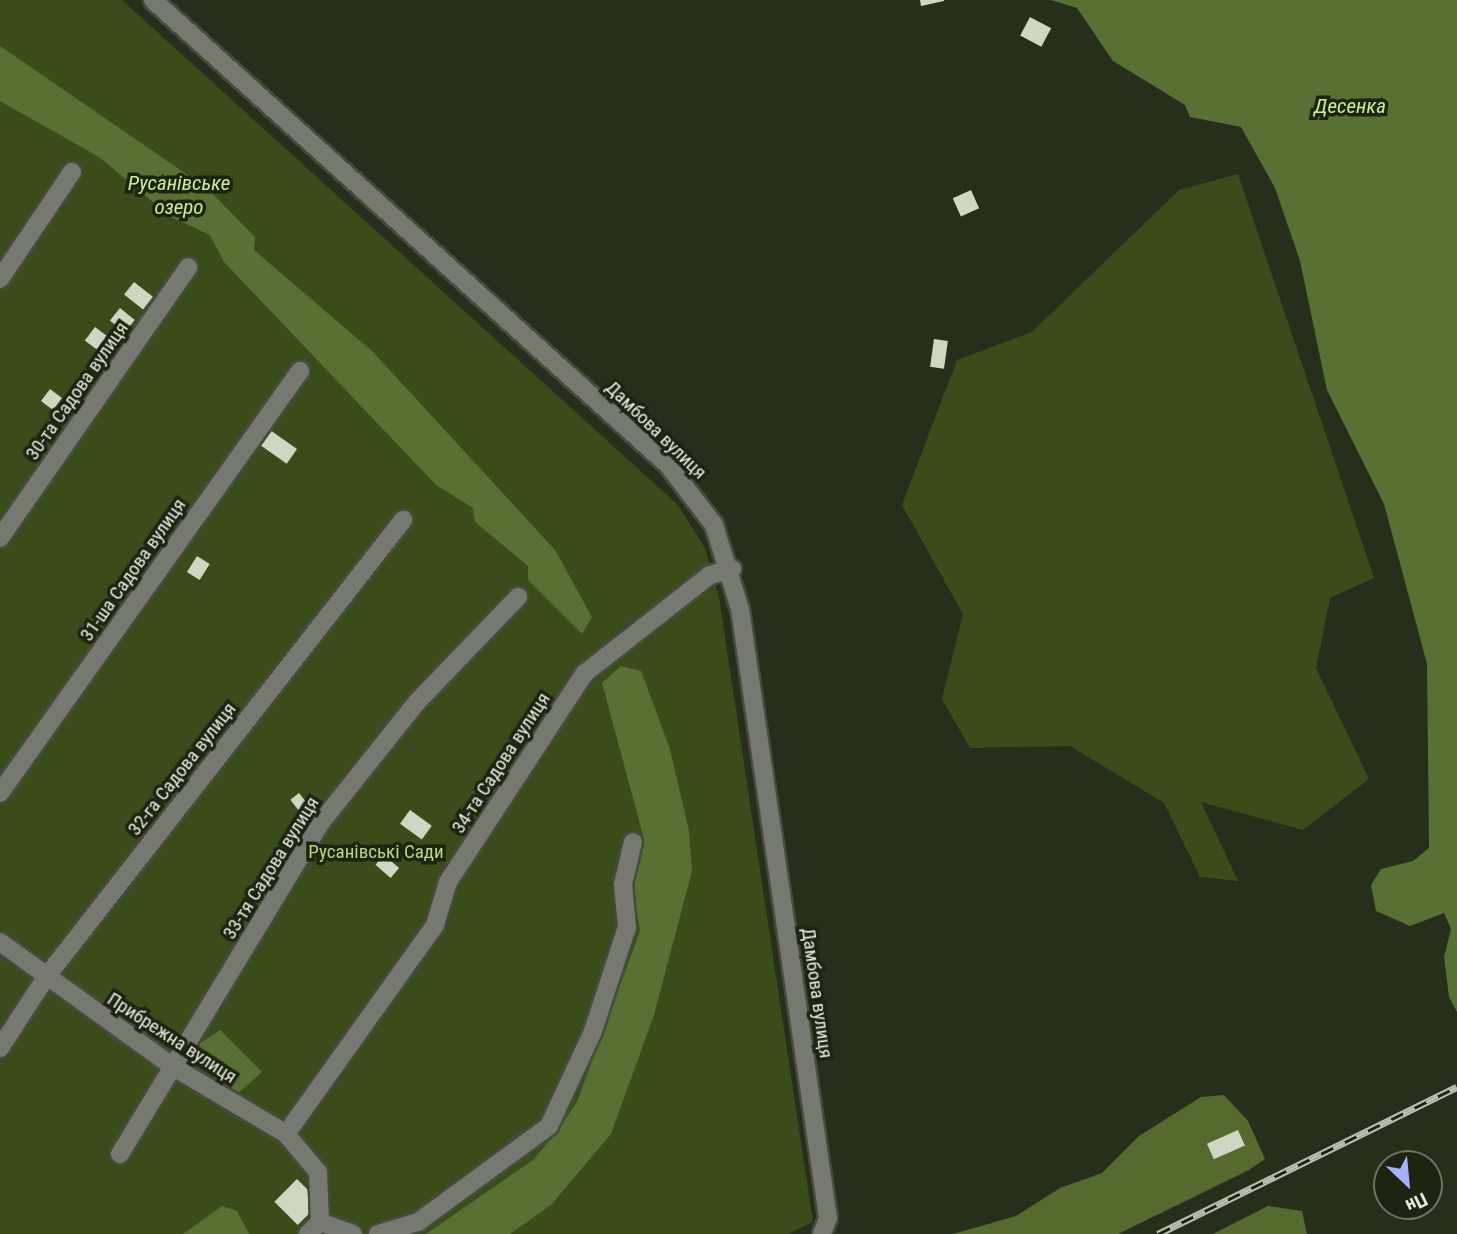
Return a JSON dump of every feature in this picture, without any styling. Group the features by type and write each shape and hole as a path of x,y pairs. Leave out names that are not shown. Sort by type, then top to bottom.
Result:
{"street":[{"name":"Дамбова вулиця","path":"153,0 668,465 705,509 732,569 828,1218 822,1234"},
{"path":"0,279 72,172"},
{"name":"30-та Садова вулиця","path":"0,538 188,267"},
{"name":"31-ша Садова вулиця","path":"0,793 300,371"},
{"name":"32-га Садова вулиця","path":"0,1048 47,976 403,520"},
{"name":"34-та Садова вулиця","path":"286,1133 435,925 448,882 585,673 709,575 732,569"},
{"name":"33-тя Садова вулиця","path":"120,1154 175,1068 321,821 417,702 518,597"},
{"path":"378,1234 418,1222 549,1126 593,1031 627,927 623,884 633,842"},
{"name":"Прибрежна вулиця","path":"0,942 175,1068 286,1133 318,1172 314,1228"},
{"path":"314,1228 353,1234"}],"green space":[{"name":"Русанівські Сади","path":"0,0 122,0 678,505 705,548 719,597 813,1222 788,1234 0,1234"},
{"path":"1238,174 1374,578 1330,598 1316,668 1369,779 1303,830 1201,802 1238,881 1200,877 1164,803 1070,746 970,748 942,699 963,614 902,505 957,360 1032,332 1179,190"}],"shaded area":[{"path":"1224,1095 1248,1121 1265,1159 1249,1170 1118,1234 953,1234 1016,1216 1060,1188 1102,1173 1139,1136 1201,1097"},
{"path":"1268,1206 1302,1211 1307,1234 1213,1234"}],"water":[{"name":"Десенка","path":"1051,0 1457,0 1457,1012 1449,997 1444,957 1451,929 1444,913 1410,926 1376,911 1371,885 1381,869 1413,861 1429,848 1427,664 1384,504 1327,390 1300,261 1275,188 1241,127 1190,117 1185,105 1113,61 1077,8"},
{"name":"Русанівське озеро","path":"0,46 208,189 255,237 254,250 373,352 555,550 592,617 582,634 528,580 528,566 475,522 473,508 436,485 224,262 210,235 171,217 99,157 0,101"},
{"path":"621,666 641,671 670,749 689,831 692,871 654,1015 611,1134 551,1205 510,1234 426,1234 533,1160 555,1134 577,1102 640,931 632,882 644,839 602,683"},
{"path":"220,1030 262,1072 237,1094 225,1093 193,1048"},
{"path":"222,1206 237,1211 249,1234 183,1234"}],"building":[{"path":"920,0 944,0 944,1 921,6"},
{"path":"1030,17 1051,28 1041,47 1020,36"},
{"path":"971,190 979,208 961,216 953,198"},
{"path":"134,282 153,297 143,309 124,295"},
{"path":"120,308 135,320 125,332 110,320"},
{"path":"95,327 107,336 97,350 85,341"},
{"path":"934,339 948,341 944,369 930,367"},
{"path":"50,389 62,398 53,410 41,401"},
{"path":"270,430 297,449 287,464 260,445"},
{"path":"197,556 210,564 200,580 187,572"},
{"path":"299,793 309,806 300,812 290,800"},
{"path":"410,810 432,826 422,840 400,824"},
{"path":"384,855 399,868 391,878 375,865"},
{"path":"1238,1130 1245,1146 1214,1159 1207,1144"},
{"path":"297,1179 320,1202 298,1225 274,1202"}],"railway":[{"path":"1158,1234 1457,1087"}]}
